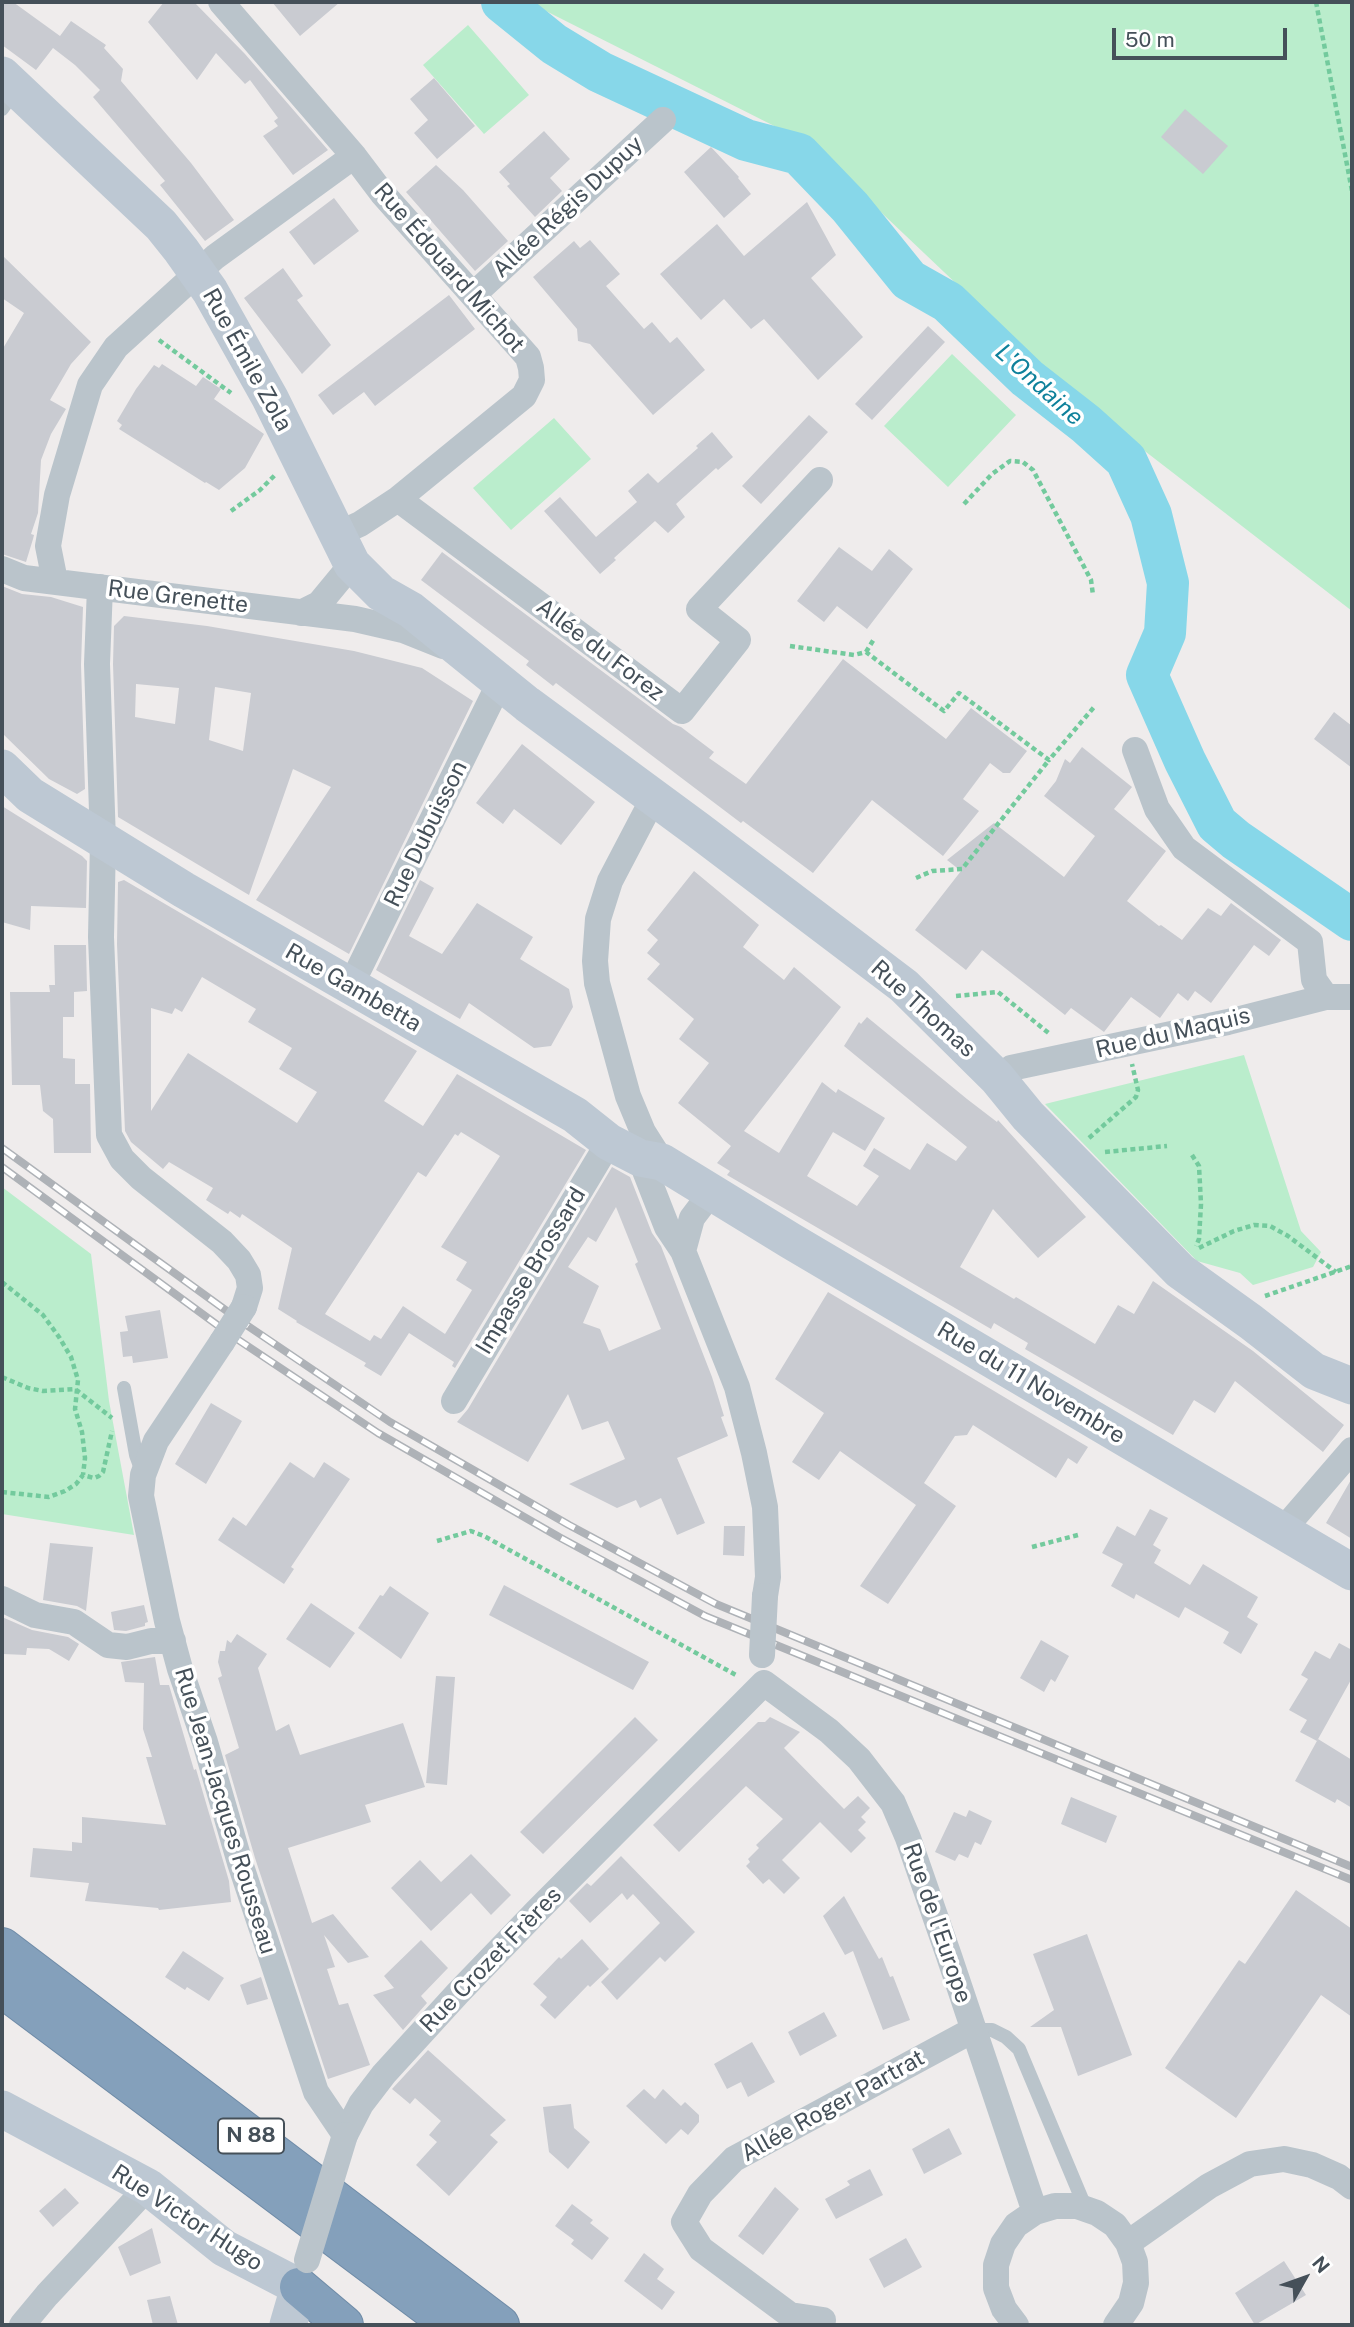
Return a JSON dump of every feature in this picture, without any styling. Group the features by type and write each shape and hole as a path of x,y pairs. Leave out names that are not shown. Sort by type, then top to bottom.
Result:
{"highway":[{"name":"N 88","path":"2,1947 500,2325"},
{"name":"N 88","path":"2,1987 452,2325"},
{"path":"303,2274 344,2325"}],"main road":[{"name":"Rue Émile Zola","path":"7,90 162,225 210,291 288,434 345,549 381,593 411,610 468,656"},
{"name":"Rue Thomas","path":"468,656 904,986 997,1077 1028,1116 1181,1271 1314,1371 1352,1386"},
{"name":"Rue Gambetta","path":"2,768 30,795 184,890 575,1115 637,1154 711,1193"},
{"name":"Rue du 11 Novembre","path":"711,1193 1352,1573"},
{"name":"Rue Victor Hugo","path":"2,2109 148,2187 224,2248 303,2274"},
{"path":"288,2325 303,2274"}],"street":[{"name":"Rue Édouard Michot","path":"221,2 354,156 382,193 528,357 532,380 524,396 398,499 360,524 345,549"},
{"name":"Allée Régis Dupuy","path":"473,295 663,120"},
{"path":"55,581 48,546 57,495 90,385 116,347 215,257 354,156"},
{"name":"Allée du Forez","path":"398,499 682,711 738,639 699,609 820,480"},
{"path":"301,613 319,604 345,549"},
{"name":"Rue Grenette","path":"2,569 24,578 355,619 403,630 468,656"},
{"name":"Rue Jean-Jacques Rousseau","path":"100,587 97,664 103,841 101,937 109,1135 131,1168 222,1242 248,1275 250,1288 244,1307 156,1441 143,1475 141,1496 173,1641 240,1863 316,2092 345,2135"},
{"name":"Rue Dubuisson","path":"351,985 499,682"},
{"path":"1135,750 1157,809 1184,848 1310,942 1314,980 1326,998"},
{"path":"654,797 610,881 597,919 597,983 628,1096 643,1132 637,1154 667,1227 683,1251 737,1387 754,1453 765,1507 768,1577 762,1656 764,1683"},
{"name":"Rue du Maquis","path":"997,1077 1011,1068 1326,998 1352,997"},
{"path":"575,1115 606,1121 617,1115 628,1096"},
{"name":"Impasse Brossard","path":"454,1401 637,1154"},
{"path":"683,1251 692,1218 711,1193"},
{"path":"1282,1531 1352,1450"},
{"path":"2,1599 35,1615 74,1622 108,1644 127,1647 151,1641 173,1641"},
{"name":"Rue Crozet Frères","path":"303,2274 345,2135 361,2104 384,2074 458,1993 764,1683"},
{"name":"Rue de l'Europe","path":"764,1683 829,1731 859,1759 894,1803 1034,2212"},
{"name":"Allée Roger Partrat","path":"823,2320 790,2315 701,2249 684,2222 700,2194 734,2159 973,2030"},
{"path":"1128,2243 1209,2186 1250,2164 1284,2159 1312,2165 1339,2177 1352,2187"},
{"path":"22,2325 148,2187"},
{"path":"1016,2325 1004,2309 996,2288 996,2265 1003,2244 1016,2225 1034,2212 1055,2206 1077,2206 1097,2213 1115,2225 1128,2243 1135,2262 1136,2283 1131,2303 1116,2325"}],"lane":[{"name":"Rue Jean-Jacques Rousseau","path":"124,1388 136,1455 143,1475"},
{"path":"973,2030 992,2030 1006,2037 1019,2049 1086,2209"}],"path":[{"path":"1316,2 1352,191"},
{"path":"146,318 235,395"},
{"path":"231,511 260,490 286,461 288,434"},
{"path":"964,504 992,474 1010,461 1023,462 1033,470 1040,482 1091,580 1093,595"},
{"path":"790,646 854,655 866,652 874,639"},
{"path":"866,652 944,711 959,693 1049,760"},
{"path":"916,878 932,871 962,869 1095,706"},
{"path":"1067,1157 1136,1097 1138,1090 1127,1044"},
{"path":"1067,1157 1167,1146"},
{"path":"1192,1155 1199,1166 1200,1204 1199,1239 1194,1251 1234,1231 1254,1225 1270,1226 1336,1272"},
{"path":"1231,1308 1352,1266"},
{"path":"2,1282 43,1315 71,1357 78,1380 75,1409 82,1432 85,1458 83,1475 65,1491 49,1497 2,1492"},
{"path":"2,1377 43,1391 75,1390 103,1411"},
{"path":"83,1475 94,1478 103,1472 115,1421 129,1418"},
{"path":"437,1541 471,1531 484,1536 736,1675 727,1696 739,1709"},
{"path":"1032,1547 1078,1535"}],"green space":[{"path":"528,2 1352,2 1352,611 1080,401 808,143"},
{"path":"468,25 529,95 484,134 423,65"},
{"path":"952,354 1016,415 948,487 884,426"},
{"path":"554,418 591,459 511,530 473,488"},
{"path":"1244,1055 1301,1231 1321,1252 1313,1267 1253,1285 1240,1273 1197,1261 1045,1104"},
{"path":"2,1187 91,1254 109,1401 134,1535 2,1514"}],"building":[{"path":"2,2 13,2 60,36 71,21 106,45 104,48 123,69 121,81 191,163 234,220 205,241 160,185 165,181 93,97 100,90 75,65 53,48 36,70 2,45"},
{"path":"164,2 194,2 245,54 328,150 293,175 263,136 278,126 274,121 278,118 250,80 245,84 216,53 197,80 148,22"},
{"path":"272,2 340,2 300,36"},
{"path":"434,78 475,126 437,159 414,133 428,120 410,99"},
{"path":"1185,109 1228,146 1203,174 1161,137"},
{"path":"544,131 570,159 550,178 562,191 535,217 507,186 510,184 499,172"},
{"path":"711,147 751,194 724,218 684,172"},
{"path":"436,165 463,190 508,241 475,271 406,192"},
{"path":"334,198 359,231 314,265 289,232"},
{"path":"807,202 836,255 811,278 863,337 818,380 764,319 751,329 724,299 701,320 660,274 717,224 744,256"},
{"path":"590,240 620,274 606,286 644,329 652,322 670,343 677,337 705,370 653,415 590,344 578,341 577,329 533,277 574,241 580,248"},
{"path":"2,255 91,342 71,364 50,400 66,409 51,434 41,460 38,513 26,562 2,554 2,350 24,313 2,298"},
{"path":"283,268 303,296 297,300 331,345 302,374 244,298"},
{"path":"449,295 475,329 375,406 364,392 333,415 318,395"},
{"path":"928,326 945,342 872,420 855,404"},
{"path":"162,364 196,386 203,377 221,389 214,399 264,434 245,468 219,490 119,429 122,425 117,421 136,389 154,365 159,368"},
{"path":"809,415 828,432 761,504 742,486"},
{"path":"712,432 733,457 718,470 716,468 676,504 685,517 668,533 655,521 600,574 544,511 560,497 596,537 637,502 628,491 648,473 658,483"},
{"path":"839,547 872,571 889,549 913,569 867,629 837,606 824,622 797,601"},
{"path":"442,552 714,752 709,758 746,784 843,659 946,739 971,708 1027,751 1010,773 1003,773 990,763 963,799 979,811 943,856 872,800 813,873 743,821 741,823 556,683 553,686 526,665 529,661 421,580"},
{"path":"2,586 22,594 51,597 83,607 81,665 85,789 77,794 49,779 2,733"},
{"path":"124,616 207,626 354,651 422,668 473,701 349,954 256,900 331,787 293,769 249,895 118,817 114,626","holes":["136,684 179,688 175,724 135,717","215,687 251,693 243,751 209,740"]},
{"path":"1334,712 1352,726 1352,768 1314,739"},
{"path":"522,744 595,802 561,845 514,809 503,824 476,803"},
{"path":"1082,747 1132,787 1114,809 1166,851 1127,901 1182,940 1208,908 1221,916 1231,903 1281,940 1269,956 1254,945 1211,1003 1195,991 1188,1001 1178,993 1160,1018 1131,997 1104,1032 1071,1008 1065,1015 982,950 966,970 915,930 961,871 947,860 994,823 1064,877 1095,836 1044,796 1056,781 1065,759 1070,763"},
{"path":"2,806 87,861 86,908 31,906 30,930 2,922"},
{"path":"694,871 759,925 743,947 784,980 794,967 841,1007 744,1131 779,1153 822,1082 836,1093 838,1089 885,1118 865,1151 833,1132 807,1176 857,1206 879,1176 863,1166 874,1148 910,1170 927,1143 956,1161 967,1147 844,1046 859,1022 861,1024 867,1017 967,1099 997,1122 998,1120 1086,1217 1038,1258 993,1209 960,1267 1095,1344 1118,1305 1134,1314 1153,1281 1253,1351 1344,1425 1323,1452 1235,1381 1215,1413 1194,1400 1173,1435 1025,1349 1028,1343 994,1323 991,1329 727,1175 730,1171 717,1163 731,1146 678,1103 709,1063 679,1039 694,1019 647,979 660,964 647,953 658,940 647,930"},
{"path":"124,880 417,1051 384,1101 423,1126 457,1074 586,1150 455,1368 452,1366 454,1362 409,1333 381,1376 364,1366 366,1363 296,1322 278,1309 292,1248 242,1214 240,1218 230,1211 228,1214 206,1200 213,1188 169,1162 163,1169 131,1142 125,1131 117,944 118,882","holes":["202,977 256,1009 248,1022 292,1048 279,1069 317,1092 297,1123 188,1053 151,1111 151,1008 172,1014 175,1008 182,1012","461,1132 500,1156 441,1247 467,1262 456,1280 472,1290 445,1334 403,1306 381,1339 374,1335 370,1341 325,1314 418,1172 426,1177 455,1134 458,1136"]},
{"path":"420,880 434,888 409,936 442,954 477,903 533,937 520,959 569,989 573,1007 551,1046 534,1048 469,1003 460,1019 376,970"},
{"path":"54,945 86,945 87,991 74,992 74,1017 63,1017 63,1058 75,1059 75,1084 90,1084 91,1153 54,1153 53,1119 43,1111 40,1085 12,1085 10,992 50,992 49,985 55,985"},
{"path":"612,1167 630,1177 652,1233 661,1246 712,1377 724,1416 721,1417 728,1436 677,1458 705,1523 677,1535 661,1498 640,1508 636,1500 617,1508 569,1484 625,1459 608,1421 582,1430 568,1394 528,1462 457,1422 468,1409","holes":["616,1207 638,1262 635,1264 661,1329 609,1351 600,1329 583,1323 599,1286 568,1267 588,1237 596,1242"]},
{"path":"828,1292 1088,1447 1077,1464 1068,1458 1056,1478 973,1425 967,1435 955,1436 924,1483 956,1506 888,1604 860,1586 916,1505 840,1451 819,1480 792,1462 824,1413 775,1379"},
{"path":"160,1310 168,1358 133,1363 132,1356 123,1357 120,1332 128,1331 125,1316"},
{"path":"211,1403 242,1421 206,1484 175,1464"},
{"path":"290,1462 314,1478 324,1462 350,1479 291,1567 294,1569 284,1584 218,1540 233,1517 246,1526"},
{"path":"1352,1478 1352,1539 1326,1523"},
{"path":"1150,1509 1168,1518 1153,1545 1161,1550 1154,1563 1190,1585 1203,1564 1258,1597 1247,1617 1258,1624 1241,1654 1223,1643 1229,1632 1185,1607 1179,1618 1136,1594 1134,1599 1111,1586 1123,1564 1102,1553 1117,1526 1135,1536"},
{"path":"724,1526 745,1526 744,1556 723,1555"},
{"path":"50,1543 93,1547 86,1611 77,1606 43,1600"},
{"path":"504,1585 649,1662 633,1690 489,1615"},
{"path":"390,1586 429,1613 401,1659 358,1628 380,1595 383,1596"},
{"path":"311,1603 355,1633 330,1668 286,1639"},
{"path":"144,1605 148,1622 145,1626 126,1631 114,1630 111,1612"},
{"path":"2,1617 32,1630 68,1637 79,1644 69,1661 49,1649 27,1648 26,1655 3,1654"},
{"path":"237,1634 267,1654 258,1668 276,1731 289,1724 300,1755 403,1723 425,1787 365,1805 371,1822 288,1848 312,1923 333,1914 369,1957 348,1963 324,1935 335,1967 327,1969 339,2005 348,2003 370,2065 328,2079 255,1858 225,1755 239,1748 218,1678 222,1676 218,1662 220,1651 225,1651 227,1640 231,1643"},
{"path":"1041,1640 1069,1656 1055,1682 1051,1679 1044,1692 1020,1678"},
{"path":"1339,1643 1352,1650 1352,1678 1317,1741 1300,1732 1307,1720 1289,1710 1308,1679 1301,1675 1315,1651 1330,1659"},
{"path":"155,1657 160,1685 169,1685 194,1770 196,1769 229,1881 231,1902 159,1910 85,1901 89,1883 30,1877 33,1848 72,1851 72,1842 82,1843 82,1817 166,1825 146,1757 152,1757 143,1729 144,1683 125,1682 121,1662"},
{"path":"436,1676 455,1677 447,1785 426,1783"},
{"path":"635,1717 658,1740 543,1854 520,1832"},
{"path":"770,1717 800,1732 784,1748 844,1809 858,1796 870,1808 861,1817 866,1822 858,1830 866,1838 851,1853 820,1822 782,1860 800,1878 784,1894 769,1879 763,1884 746,1866 750,1862 748,1859 759,1848 756,1845 783,1819 746,1786 679,1852 653,1825 758,1722 765,1722"},
{"path":"1318,1739 1352,1760 1352,1808 1337,1799 1335,1803 1295,1781"},
{"path":"1071,1797 1117,1816 1106,1843 1061,1824"},
{"path":"969,1810 992,1821 981,1845 975,1842 968,1858 959,1854 955,1861 935,1852 954,1812 966,1817"},
{"path":"471,1854 511,1895 491,1915 471,1893 431,1931 391,1888 420,1860 441,1882"},
{"path":"621,1856 695,1932 665,1962 660,1957 617,2000 601,1982 660,1923 633,1894 627,1900 622,1893 590,1923 569,1901 587,1883 591,1886"},
{"path":"1296,1890 1352,1929 1352,2017 1321,1995 1236,2118 1165,2068 1239,1960 1245,1964"},
{"path":"844,1896 879,1959 882,1957 890,1977 893,1976 910,2020 883,2030 853,1951 845,1955 823,1916"},
{"path":"1087,1934 1132,2055 1078,2076 1061,2027 1030,2027 1054,2010 1033,1954"},
{"path":"582,1939 609,1969 590,1987 588,1985 555,2019 540,2005 547,1997 533,1984 559,1957 561,1959"},
{"path":"421,1940 448,1968 421,1996 427,2003 403,2030 373,1995 394,1988 384,1976"},
{"path":"183,1951 224,1978 209,2001 165,1977"},
{"path":"261,1977 268,1999 247,2005 240,1985"},
{"path":"824,2012 837,2036 800,2056 788,2032"},
{"path":"752,2042 775,2082 748,2097 741,2082 727,2089 714,2064"},
{"path":"428,2050 506,2120 490,2135 498,2142 449,2196 416,2165 437,2142 429,2135 441,2121 415,2098 410,2104 392,2089"},
{"path":"644,2089 655,2099 663,2089 681,2106 685,2102 699,2115 699,2122 688,2135 681,2129 666,2144 626,2106"},
{"path":"571,2104 574,2128 590,2142 568,2169 549,2152 543,2107"},
{"path":"949,2128 962,2154 924,2174 912,2149"},
{"path":"870,2169 883,2195 836,2219 825,2199 850,2185 847,2181"},
{"path":"775,2187 799,2209 763,2255 738,2236"},
{"path":"65,2188 79,2203 53,2227 39,2211"},
{"path":"572,2204 593,2220 590,2223 609,2238 592,2260 571,2244 574,2240 555,2226"},
{"path":"152,2228 161,2263 130,2276 118,2247"},
{"path":"906,2238 922,2267 884,2288 869,2259"},
{"path":"644,2253 664,2269 657,2279 675,2292 662,2310 624,2281"},
{"path":"1284,2261 1306,2295 1255,2325 1235,2293"},
{"path":"170,2296 178,2325 153,2325 147,2300"}],"waterway":[{"name":"L'Ondaine","path":"502,2 554,44 600,72 746,140 799,154 850,207 909,280 948,302 1027,378 1086,424 1126,460 1151,515 1168,583 1165,633 1147,675 1185,761 1217,824 1352,920"}],"railway":[{"path":"2,1148 242,1322 390,1422 569,1525 716,1604 1352,1867"},
{"path":"2,1167 231,1335 378,1433 559,1537 705,1616 1352,1880"}]}
